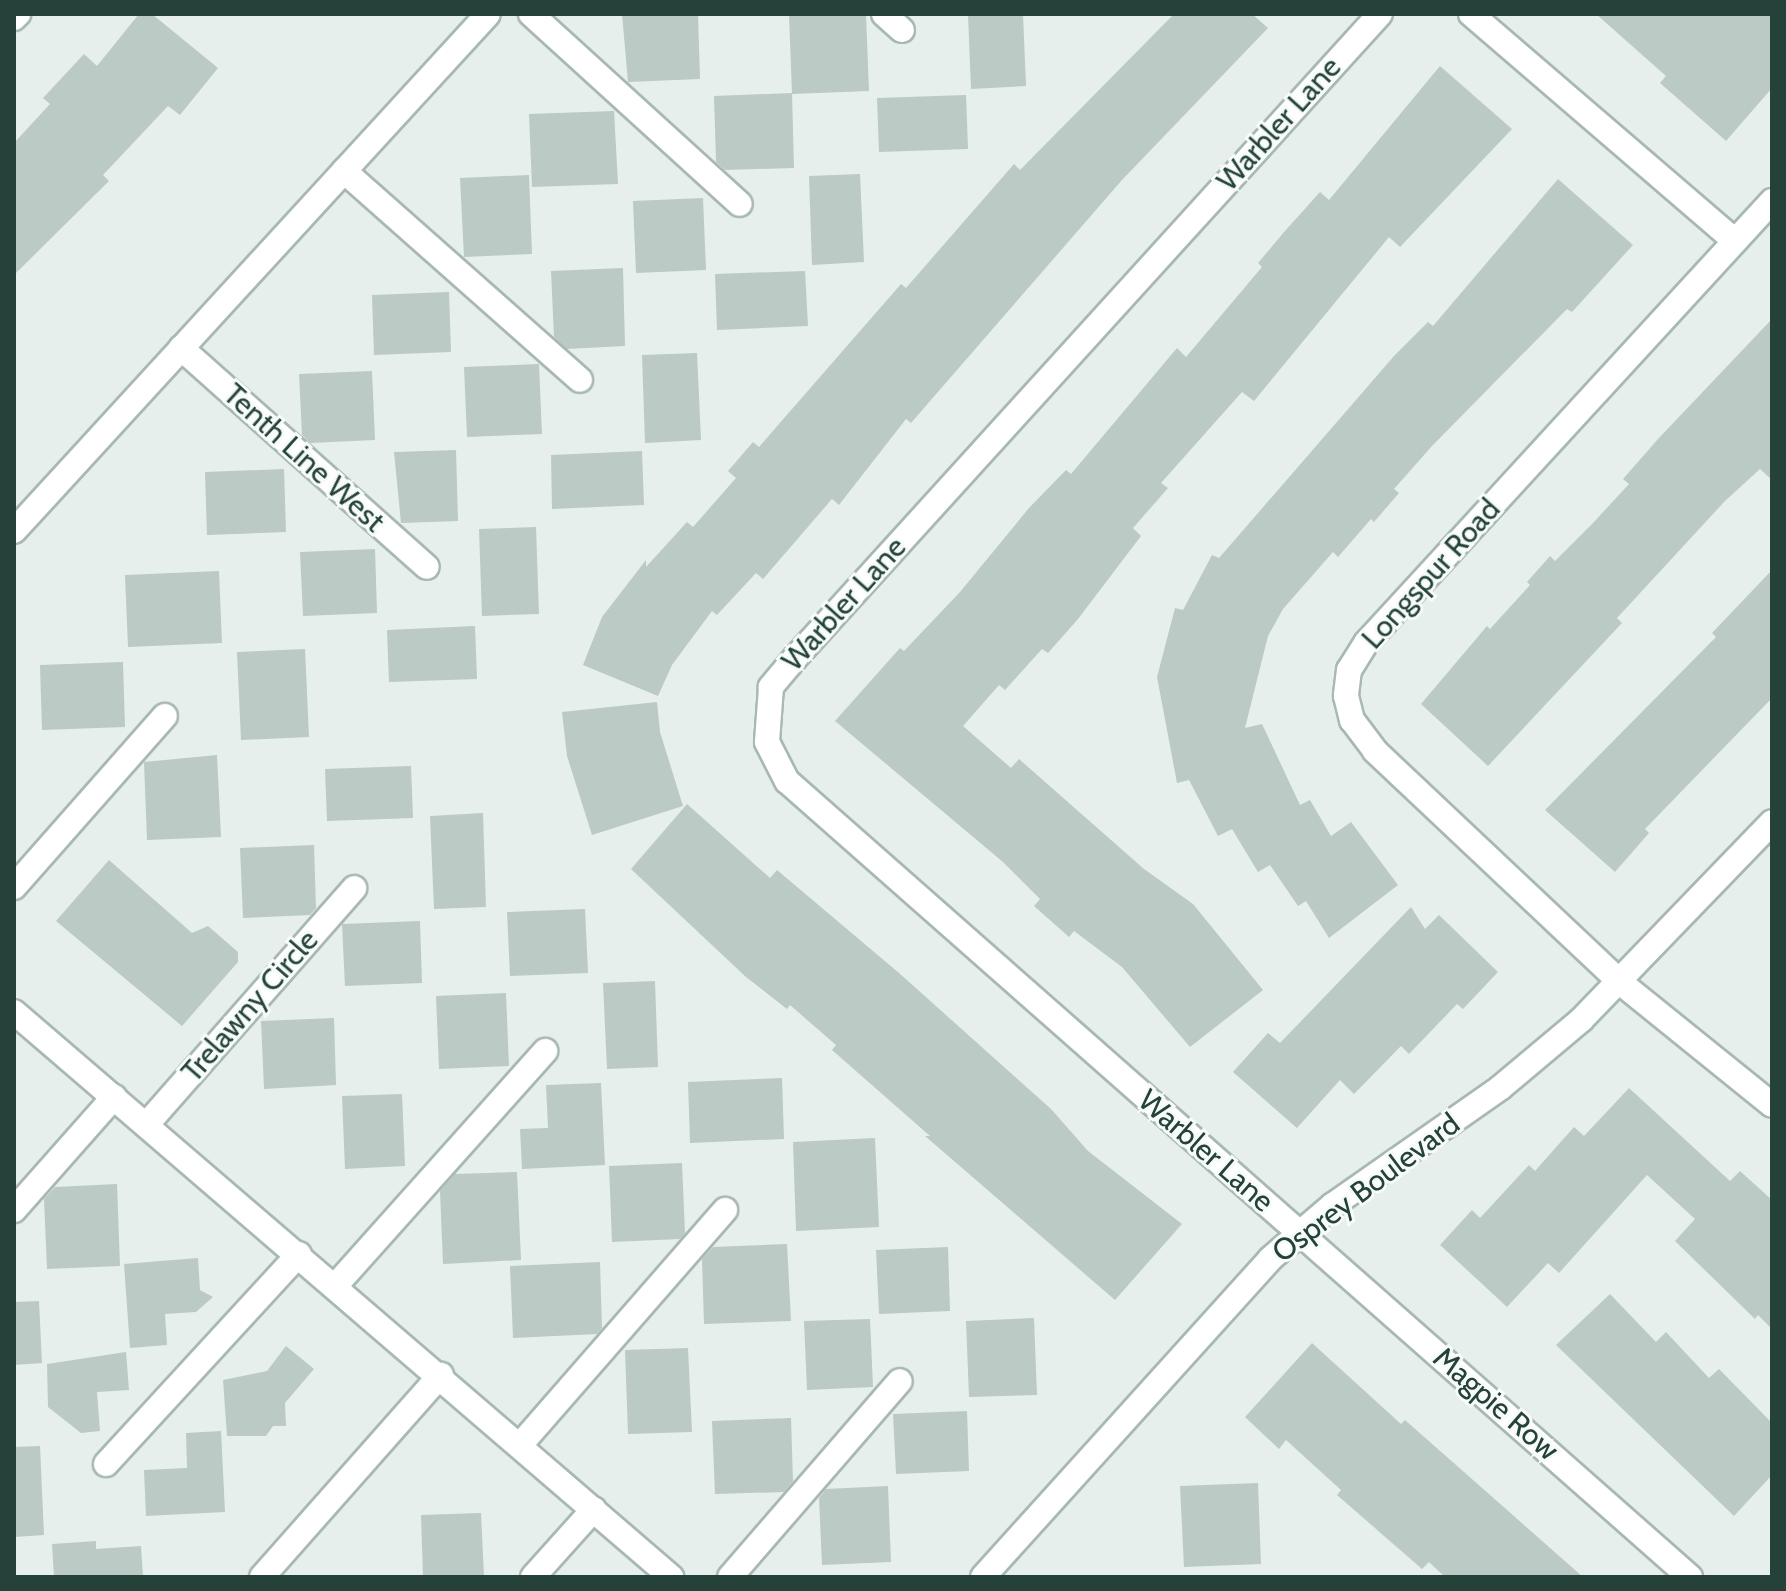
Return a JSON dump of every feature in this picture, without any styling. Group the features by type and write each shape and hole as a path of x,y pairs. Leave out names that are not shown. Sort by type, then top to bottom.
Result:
{"street":[{"path":"14,531 488,14"},
{"path":"531,14 740,204"},
{"name":"Warbler Lane","path":"1300,1232 787,781 767,742 771,687 795,658 1380,14"},
{"path":"1471,14 1735,241"},
{"path":"344,171 580,380"},
{"name":"Longspur Road","path":"1772,201 1366,643 1349,670 1346,696 1352,720 1375,751 1621,983 1772,1105"},
{"name":"Tenth Line West","path":"181,348 427,567"},
{"path":"14,887 165,716"},
{"name":"Osprey Boulevard","path":"983,1577 1223,1307 1300,1232 1500,1088 1621,983 1772,822"},
{"name":"Trelawny Circle","path":"147,1124 354,888"},
{"path":"14,1012 441,1375 671,1577"},
{"path":"336,1285 545,1051"},
{"path":"14,1210 114,1097"},
{"path":"520,1445 725,1210"},
{"name":"Magpie Row","path":"1300,1232 1690,1577"},
{"path":"106,1464 299,1254"},
{"path":"262,1577 441,1375"},
{"path":"730,1577 900,1381"},
{"path":"533,1577 594,1509"}],"building":[{"path":"139,14 152,14 218,68 180,115 168,106 103,175 109,181 14,275 14,143 50,104 43,98 84,54 97,66"},
{"path":"622,14 698,14 700,79 628,82"},
{"path":"789,14 866,14 869,91 792,94"},
{"path":"968,14 1023,14 1026,86 971,89"},
{"path":"1174,14 1252,14 1268,28 1122,180 911,423 906,419 839,505 832,499 763,579 756,573 717,615 712,611 672,665 658,696 583,665 602,617 646,560 646,567 687,522 693,527 736,478 728,471 753,442 759,447 901,284 906,288 1014,164 1020,170"},
{"path":"1596,14 1772,14 1772,88 1726,141 1660,83 1666,76"},
{"path":"1440,66 1512,129 1400,247 1389,237 1254,401 1242,392 1161,483 1168,488 1133,528 1141,536 1078,619 1048,653 1042,649 1005,690 999,685 963,726 1011,768 1019,759 1144,869 1193,904 1263,990 1190,1047 1122,967 1074,931 1069,937 1034,906 1040,899 1003,862 835,721 900,648 904,651 960,592 1029,508 1066,470 1071,474 1177,348 1186,357 1262,267 1258,263 1285,231 1320,192 1329,200"},
{"path":"792,93 794,168 725,170 716,162 714,96"},
{"path":"966,95 968,149 879,152 877,98"},
{"path":"614,111 618,184 532,187 529,114"},
{"path":"860,174 864,262 812,265 809,176"},
{"path":"529,175 532,254 464,257 460,178"},
{"path":"1558,179 1633,245 1572,312 1567,309 1432,446 1394,489 1399,493 1374,522 1371,519 1338,557 1333,552 1283,609 1268,636 1245,728 1262,724 1300,805 1310,800 1331,836 1351,822 1398,885 1329,938 1306,901 1298,906 1270,865 1258,872 1232,829 1218,836 1189,780 1177,783 1157,677 1175,608 1183,610 1212,555 1219,558 1394,356 1428,322 1433,326"},
{"path":"703,198 706,270 636,273 633,201"},
{"path":"623,268 625,346 567,349 554,337 551,271"},
{"path":"805,271 808,326 717,330 715,274"},
{"path":"449,292 451,352 374,355 372,295"},
{"path":"1772,319 1772,480 1760,469 1725,501 1617,618 1622,623 1488,766 1421,704 1487,626 1490,629 1530,585 1527,582 1550,556 1555,561 1629,484 1623,479"},
{"path":"697,353 701,440 645,443 642,355"},
{"path":"539,364 542,434 467,437 464,367"},
{"path":"372,371 375,440 310,443 302,435 299,374"},
{"path":"456,450 458,521 401,523 394,452"},
{"path":"642,451 644,505 552,509 551,455"},
{"path":"284,469 286,532 207,535 205,472"},
{"path":"536,527 539,614 482,616 479,529"},
{"path":"375,549 377,613 303,616 300,552"},
{"path":"1772,570 1772,698 1645,829 1649,833 1615,872 1545,810 1716,637 1712,633"},
{"path":"219,571 222,643 128,647 125,575"},
{"path":"475,626 477,679 389,682 387,630"},
{"path":"305,649 309,737 241,740 237,652"},
{"path":"123,662 125,727 42,730 40,665"},
{"path":"657,702 660,732 683,806 592,835 567,756 562,712"},
{"path":"217,755 221,837 147,840 144,762"},
{"path":"411,766 413,818 327,821 325,769"},
{"path":"687,804 770,878 777,870 899,973 1051,1109 1088,1151 1182,1224 1115,1300 925,1136 930,1136 832,1050 836,1045 790,1005 787,1009 746,977 631,869"},
{"path":"483,813 486,907 434,909 430,816"},
{"path":"314,845 316,908 310,915 243,918 240,848"},
{"path":"109,860 192,933 208,926 238,952 238,962 182,1026 56,921"},
{"path":"1411,907 1425,929 1439,915 1498,972 1463,1009 1457,1004 1409,1054 1401,1046 1354,1094 1340,1080 1297,1128 1233,1072 1268,1033 1280,1043"},
{"path":"585,909 588,973 510,976 507,912"},
{"path":"420,921 422,983 345,986 342,924"},
{"path":"655,981 658,1067 607,1069 603,983"},
{"path":"506,993 509,1066 439,1069 436,996"},
{"path":"334,1018 336,1085 264,1089 261,1021"},
{"path":"782,1078 784,1139 690,1143 688,1082"},
{"path":"601,1083 605,1165 522,1169 520,1129 548,1128 546,1085"},
{"path":"1629,1088 1730,1181 1740,1171 1772,1200 1772,1329 1758,1315 1755,1319 1675,1241 1695,1219 1647,1175 1559,1273 1548,1263 1507,1307 1440,1245 1472,1210 1480,1218 1529,1165 1535,1171 1574,1127 1584,1136"},
{"path":"402,1094 405,1166 345,1169 342,1096"},
{"path":"875,1138 879,1227 796,1231 793,1142"},
{"path":"682,1163 685,1233 680,1239 612,1242 609,1166"},
{"path":"517,1172 521,1260 443,1264 440,1191 455,1174"},
{"path":"117,1184 120,1266 47,1269 44,1199 55,1187"},
{"path":"787,1244 791,1321 704,1324 702,1259 713,1247"},
{"path":"948,1247 950,1311 879,1314 876,1250"},
{"path":"198,1258 200,1290 213,1297 196,1312 165,1314 167,1345 130,1348 124,1264"},
{"path":"600,1262 602,1328 597,1334 513,1338 510,1266"},
{"path":"1610,1294 1656,1342 1666,1332 1709,1378 1719,1369 1772,1423 1772,1475 1734,1516 1556,1345"},
{"path":"39,1301 42,1363 14,1365 14,1302"},
{"path":"1034,1318 1037,1395 969,1397 966,1321"},
{"path":"870,1319 873,1387 807,1390 804,1321"},
{"path":"1312,1343 1401,1424 1405,1420 1583,1577 1445,1577 1429,1562 1422,1569 1337,1495 1341,1490 1286,1440 1279,1449 1245,1417"},
{"path":"286,1346 314,1369 285,1403 286,1426 273,1426 266,1436 227,1436 223,1380 267,1371"},
{"path":"688,1348 692,1432 628,1434 625,1350"},
{"path":"126,1352 129,1390 97,1392 100,1431 81,1433 48,1407 47,1364"},
{"path":"967,1411 969,1471 896,1474 893,1414"},
{"path":"791,1418 793,1481 784,1492 715,1494 712,1421"},
{"path":"221,1431 225,1512 146,1516 144,1470 187,1468 186,1433"},
{"path":"40,1446 44,1535 14,1537 14,1447"},
{"path":"1258,1483 1261,1564 1184,1567 1180,1486"},
{"path":"888,1486 891,1562 822,1565 819,1498 826,1489"},
{"path":"481,1513 484,1577 423,1577 421,1515"},
{"path":"96,1541 96,1549 141,1546 143,1577 54,1577 52,1544"}]}
